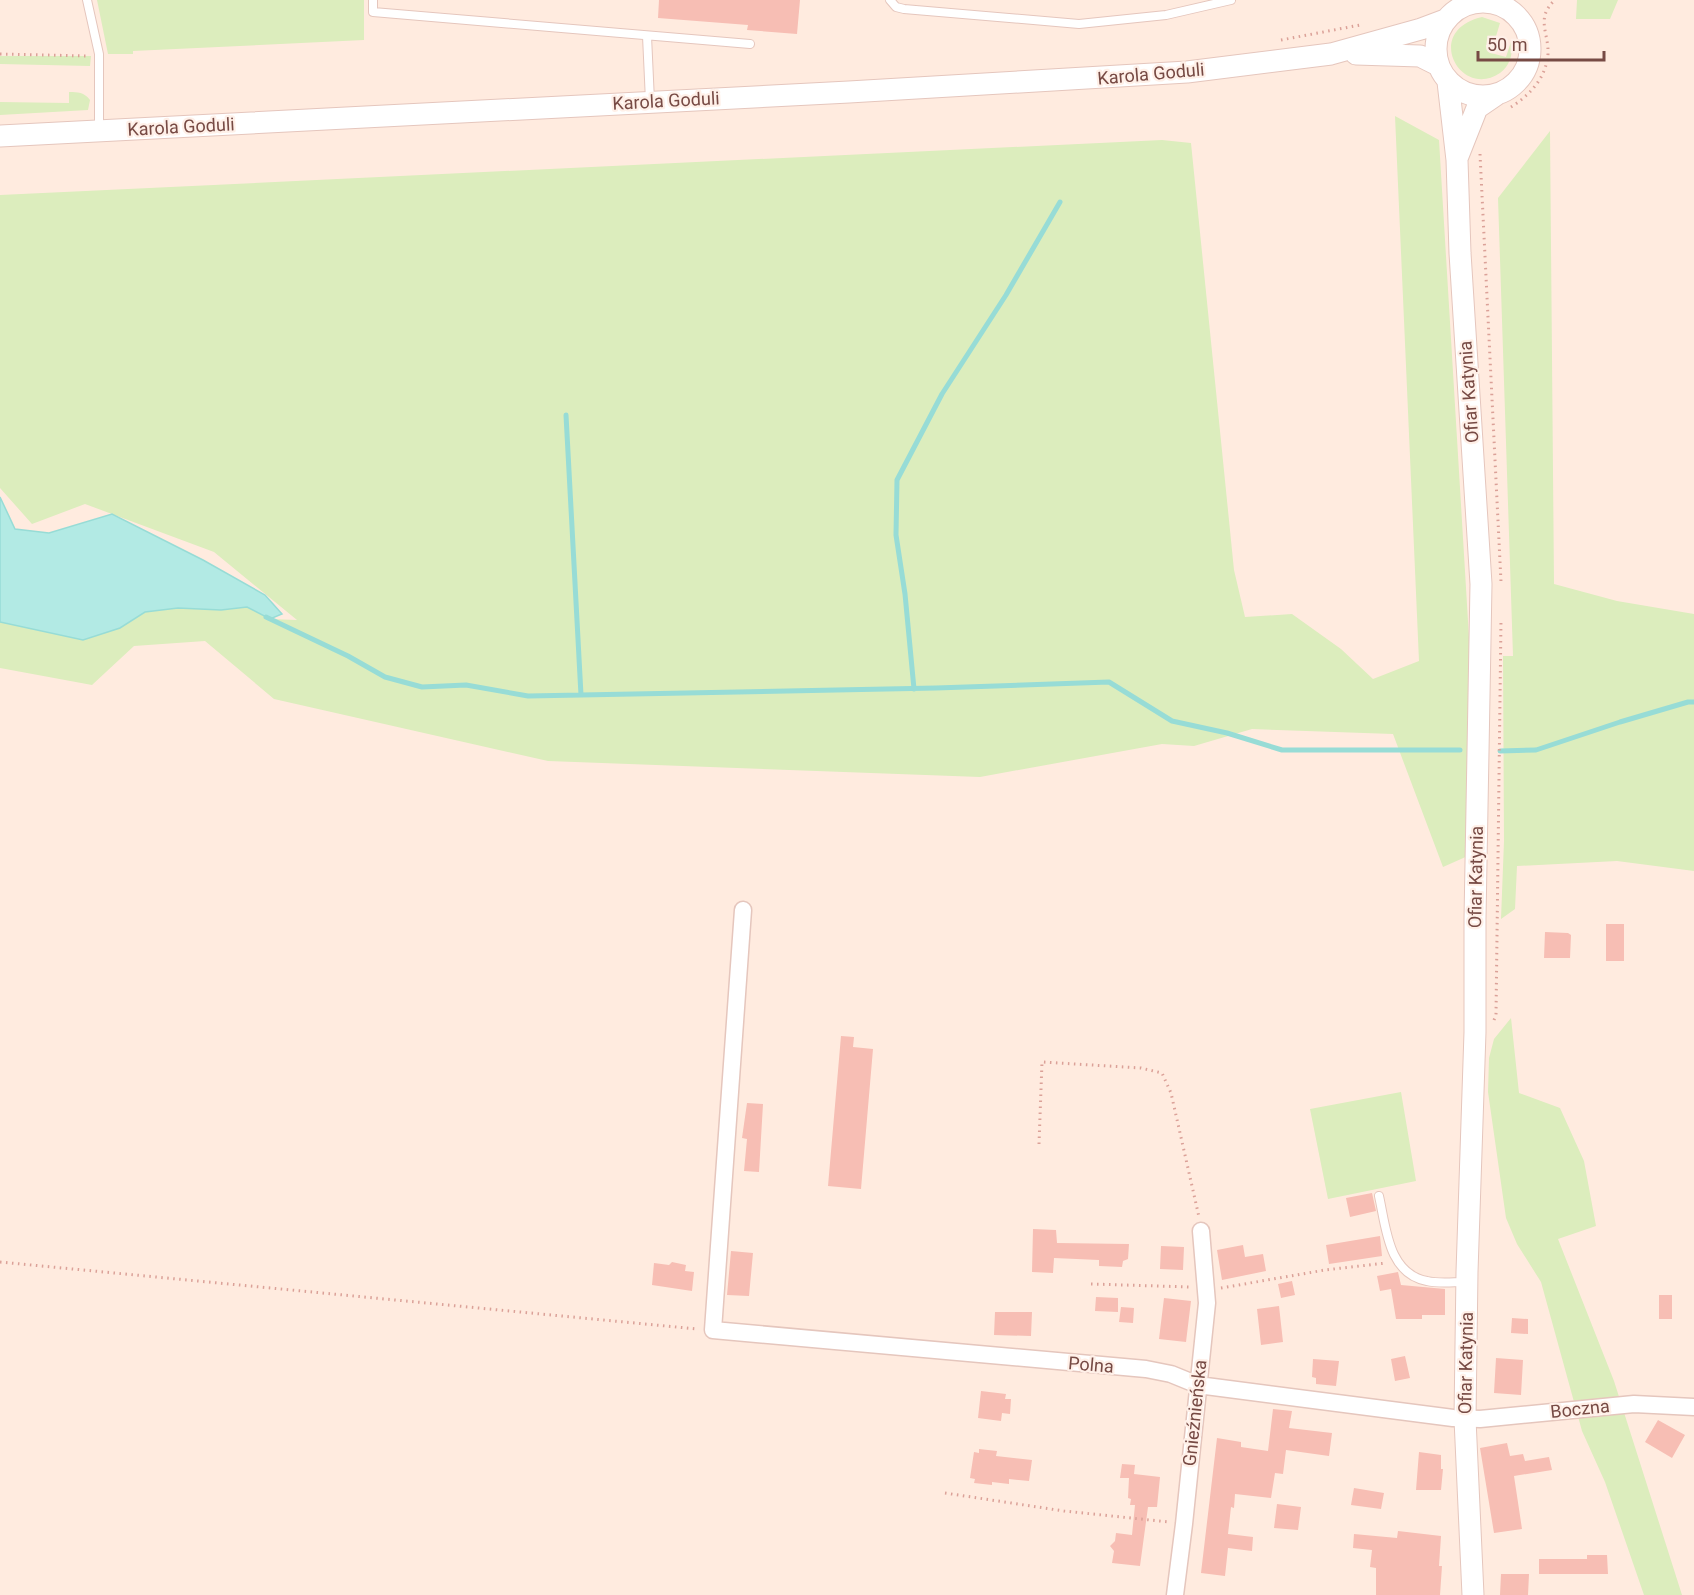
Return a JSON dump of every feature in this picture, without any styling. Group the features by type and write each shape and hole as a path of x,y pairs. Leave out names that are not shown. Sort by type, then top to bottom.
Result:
{"street":[{"path":"1483,0 1502,5 1522,22 1531,46 1530,59 1518,81 1508,90 1482,97 1467,94 1443,73 1436,41 1445,20 1456,10 1468,3 1483,0"},
{"path":"1519,0 1522,22"},
{"name":"Karola Goduli","path":"0,136 1187,72 1331,54 1445,20"},
{"name":"Karola Goduli","path":"1331,54 1420,56 1443,73"},
{"name":"Ofiar Katynia","path":"1443,73 1456,160 1481,584 1475,1032 1465,1419 1473,1595"},
{"name":"Ofiar Katynia","path":"1456,160 1477,108 1496,95"},
{"path":"713,1330 743,910"},
{"name":"Gnieźnieńska","path":"1174,1595 1184,1524 1207,1303 1201,1231"},
{"name":"Polna","path":"713,1330 1146,1369 1171,1374 1198,1385 1465,1419"},
{"name":"Boczna","path":"1465,1419 1634,1404 1694,1407"}],"lane":[{"path":"87,0 99,56 99,131"},
{"path":"373,0 373,12 750,44"},
{"path":"890,0 896,7 904,9 1079,24 1166,15 1231,0"},
{"path":"647,36 650,102"},
{"path":"1378,1196 1397,1263 1411,1274 1426,1281 1467,1282"}],"path":[{"path":"1543,26 1547,9 1555,0"},
{"path":"1277,40 1364,24"},
{"path":"0,54 99,56"},
{"path":"1039,1144 1042,1062 1141,1068 1162,1072 1171,1093 1201,1231"},
{"path":"0,1262 713,1330"},
{"path":"1090,1284 1218,1288 1325,1270 1397,1263"},
{"path":"945,1493 1064,1511 1184,1524"}],"green space":[{"path":"97,0 364,0 364,40 108,54"},
{"path":"1577,0 1618,0 1610,19 1576,19"},
{"path":"1482,17 1500,23 1491,53 1506,57 1512,39 1512,53 1507,66 1500,73 1486,79 1472,78 1461,71 1454,60 1451,48 1454,35 1464,25"},
{"path":"0,56 91,56 90,66 0,64"},
{"path":"69,92 81,93 88,97 90,100 88,110 0,115 0,102 69,103"},
{"path":"1395,116 1439,140 1470,654 1470,855 1443,867 1393,734 1252,729 1194,746 1162,744 980,777 548,761 274,699 205,641 134,646 92,685 0,668 0,622 120,628 145,612 178,608 221,610 247,607 270,619 297,620 214,552 85,504 32,524 0,488 0,195 1162,140 1191,143 1234,570 1245,617 1292,614 1341,649 1373,679 1419,661"},
{"path":"1550,131 1554,584 1617,601 1694,614 1694,871 1617,861 1517,866 1515,909 1501,919 1504,841 1503,656 1513,656 1498,198"},
{"path":"1511,1018 1519,1093 1560,1108 1584,1161 1596,1226 1558,1239 1614,1381 1682,1595 1644,1595 1605,1482 1582,1431 1541,1282 1517,1244 1506,1218 1488,1092 1489,1058 1494,1039"},
{"path":"1401,1092 1416,1181 1328,1199 1310,1109"}],"water":[{"path":"0,497 15,529 49,533 112,514 203,560 265,595 282,614 270,619 247,607 221,610 178,608 145,612 120,628 83,640 0,622"}],"building":[{"path":"659,0 800,0 797,34 747,30 748,25 658,18"},
{"path":"1606,924 1624,924 1624,961 1606,961"},
{"path":"1545,932 1571,935 1570,958 1544,958"},
{"path":"841,1036 854,1037 853,1047 873,1049 861,1189 828,1186"},
{"path":"747,1103 763,1104 759,1172 744,1171 747,1139 742,1138"},
{"path":"1372,1193 1376,1211 1350,1217 1346,1198"},
{"path":"1033,1229 1056,1230 1057,1243 1129,1244 1128,1259 1123,1261 1122,1267 1099,1266 1099,1260 1054,1258 1053,1273 1032,1272"},
{"path":"1380,1236 1382,1256 1329,1264 1326,1245"},
{"path":"1243,1245 1245,1257 1263,1254 1266,1271 1222,1280 1217,1250"},
{"path":"1161,1246 1184,1247 1183,1270 1160,1269"},
{"path":"731,1251 753,1253 749,1296 727,1295"},
{"path":"672,1262 686,1265 685,1271 694,1272 692,1291 652,1285 654,1263 669,1265"},
{"path":"1398,1272 1401,1285 1445,1289 1445,1315 1422,1315 1422,1319 1396,1319 1391,1289 1380,1291 1377,1276"},
{"path":"1292,1281 1295,1295 1281,1298 1278,1284"},
{"path":"1659,1295 1672,1295 1672,1319 1659,1319"},
{"path":"1096,1297 1118,1298 1118,1312 1095,1311"},
{"path":"1164,1298 1191,1301 1186,1342 1159,1339"},
{"path":"1279,1306 1283,1342 1261,1345 1257,1309"},
{"path":"1121,1307 1134,1308 1133,1323 1119,1322"},
{"path":"995,1312 1032,1312 1031,1336 994,1335"},
{"path":"1512,1318 1528,1319 1528,1334 1511,1333"},
{"path":"1405,1356 1410,1378 1395,1381 1391,1359"},
{"path":"1496,1358 1523,1360 1521,1395 1494,1393"},
{"path":"1313,1359 1339,1361 1336,1386 1316,1384 1316,1378 1312,1377"},
{"path":"981,1391 1006,1394 1005,1399 1011,1399 1010,1414 1002,1413 1001,1421 978,1418"},
{"path":"1273,1409 1292,1411 1289,1428 1332,1433 1329,1456 1286,1450 1283,1474 1275,1473 1271,1498 1235,1494 1228,1534 1253,1537 1252,1551 1228,1548 1225,1576 1201,1573 1217,1438 1241,1442 1241,1447 1268,1451"},
{"path":"1658,1420 1685,1435 1672,1458 1645,1442"},
{"path":"1507,1443 1510,1456 1523,1454 1525,1461 1549,1457 1552,1470 1514,1476 1522,1529 1494,1533 1480,1448"},
{"path":"979,1449 997,1451 996,1456 1032,1460 1029,1481 1009,1479 1009,1484 974,1483 975,1479 970,1478 974,1452 979,1453"},
{"path":"1419,1452 1441,1455 1441,1469 1443,1469 1441,1490 1416,1490"},
{"path":"1122,1464 1135,1465 1134,1474 1160,1477 1157,1507 1148,1507 1140,1566 1112,1563 1114,1551 1110,1546 1115,1541 1116,1533 1132,1535 1135,1505 1130,1505 1131,1499 1128,1498 1129,1478 1120,1478"},
{"path":"1354,1488 1384,1493 1381,1509 1351,1505"},
{"path":"1277,1504 1301,1507 1298,1530 1274,1528"},
{"path":"1398,1531 1441,1536 1440,1595 1376,1595 1376,1568 1370,1567 1372,1550 1353,1548 1354,1534 1397,1538"},
{"path":"1587,1555 1607,1555 1608,1574 1539,1574 1539,1559 1587,1559"},
{"path":"1501,1574 1529,1574 1528,1595 1500,1595"}],"waterway":[{"path":"914,689 905,594 896,535 897,480 942,394 1006,295 1060,202"},
{"path":"566,415 581,695"},
{"path":"266,617 348,656 385,677 422,687 466,685 528,696 936,688 1109,682 1172,721 1227,733 1282,750 1460,750"},
{"path":"1500,751 1536,750 1620,722 1694,702"}]}
